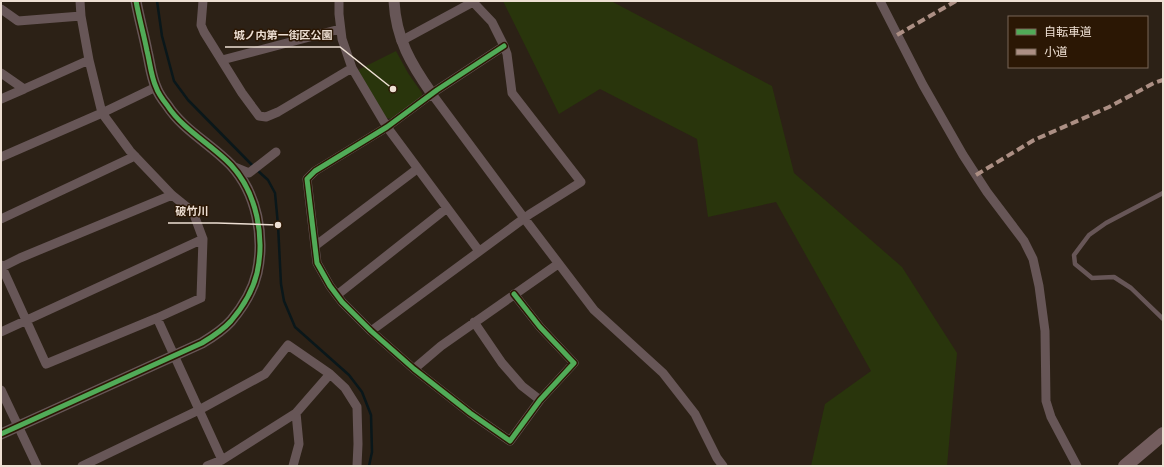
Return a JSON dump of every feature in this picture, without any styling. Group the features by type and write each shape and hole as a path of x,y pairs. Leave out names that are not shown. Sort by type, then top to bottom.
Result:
{"main road":[{"path":"1125,466 1163,434"}],"street":[{"path":"80,1 81,16 89,60 102,113 135,156 172,195 193,212 203,239 201,298 46,364 2,266 172,195"},
{"path":"1,434 202,343 230,322 249,293 256,274 259,257 260,234 257,216 251,196 243,180 231,166 178,118 167,106 156,87 136,1"},
{"path":"203,1 201,25 204,32 259,116 266,117 278,112 352,68"},
{"path":"339,1 340,29 352,68 387,127 479,251"},
{"path":"394,1 396,21 401,41 414,69 524,218 540,237 558,264 594,310 663,373 696,414 717,458 723,466"},
{"path":"880,1 923,85 963,155 987,192 1024,241 1033,259 1039,286 1045,331 1046,401 1050,417 1077,466"},
{"path":"371,331 524,218 581,182 512,93 507,54 504,46 492,22 473,2 408,39 401,41"},
{"path":"1,9 18,20 81,16"},
{"path":"222,60 340,29"},
{"path":"504,46 432,94 387,127 315,171 307,179 317,263 330,286 371,331 414,369 470,413 510,441 540,400 574,363 540,327 514,294"},
{"path":"1,100 89,60"},
{"path":"1,73 24,89"},
{"path":"1,157 102,113 156,87"},
{"path":"231,166 249,173 276,152"},
{"path":"1,219 135,156"},
{"path":"315,246 417,169"},
{"path":"337,294 447,208"},
{"path":"1,332 203,239"},
{"path":"414,369 441,346 558,264"},
{"path":"157,318 222,460"},
{"path":"474,322 502,363 522,386 540,400"},
{"path":"82,466 199,410 265,374 288,345 330,374 345,388 357,407 357,466"},
{"path":"207,466 222,460 296,413 330,374"},
{"path":"1,390 36,466"},
{"path":"293,466 299,444 296,413"}],"lane":[{"path":"1163,193 1106,223 1089,235 1074,255 1075,264 1092,278 1114,277 1131,288 1163,319"}],"green space":[{"path":"503,1 611,1 772,86 794,173 902,267 957,353 947,466 811,466 825,404 871,371 776,202 708,217 697,139 600,89 559,114"},
{"path":"396,51 408,73 422,93 422,96 392,119 386,118 358,70"}],"waterway":[{"path":"157,1 162,36 174,81 188,100 254,167"},
{"path":"257,170 268,180 275,193 281,284 284,301 295,327 349,375 362,392 371,415 372,452 369,466"}],"marked path":[{"path":"897,35 956,1"},
{"path":"976,175 1034,140 1109,107 1154,83 1163,80"}],"cycle path":[{"path":"1,434 206,341 231,321 243,305 253,286 257,273 260,245 257,216 253,202 240,176 231,165 181,122 159,94 154,83 136,1"},
{"path":"504,46 437,90 387,127 315,171 307,179 317,263 330,286 342,302 371,331 414,369 470,413 510,441 540,400 574,363 540,327 514,294"}],"place":[{"name":"城ノ内第一街区公園","path":"393,89"},
{"name":"破竹川","path":"278,225"}]}
